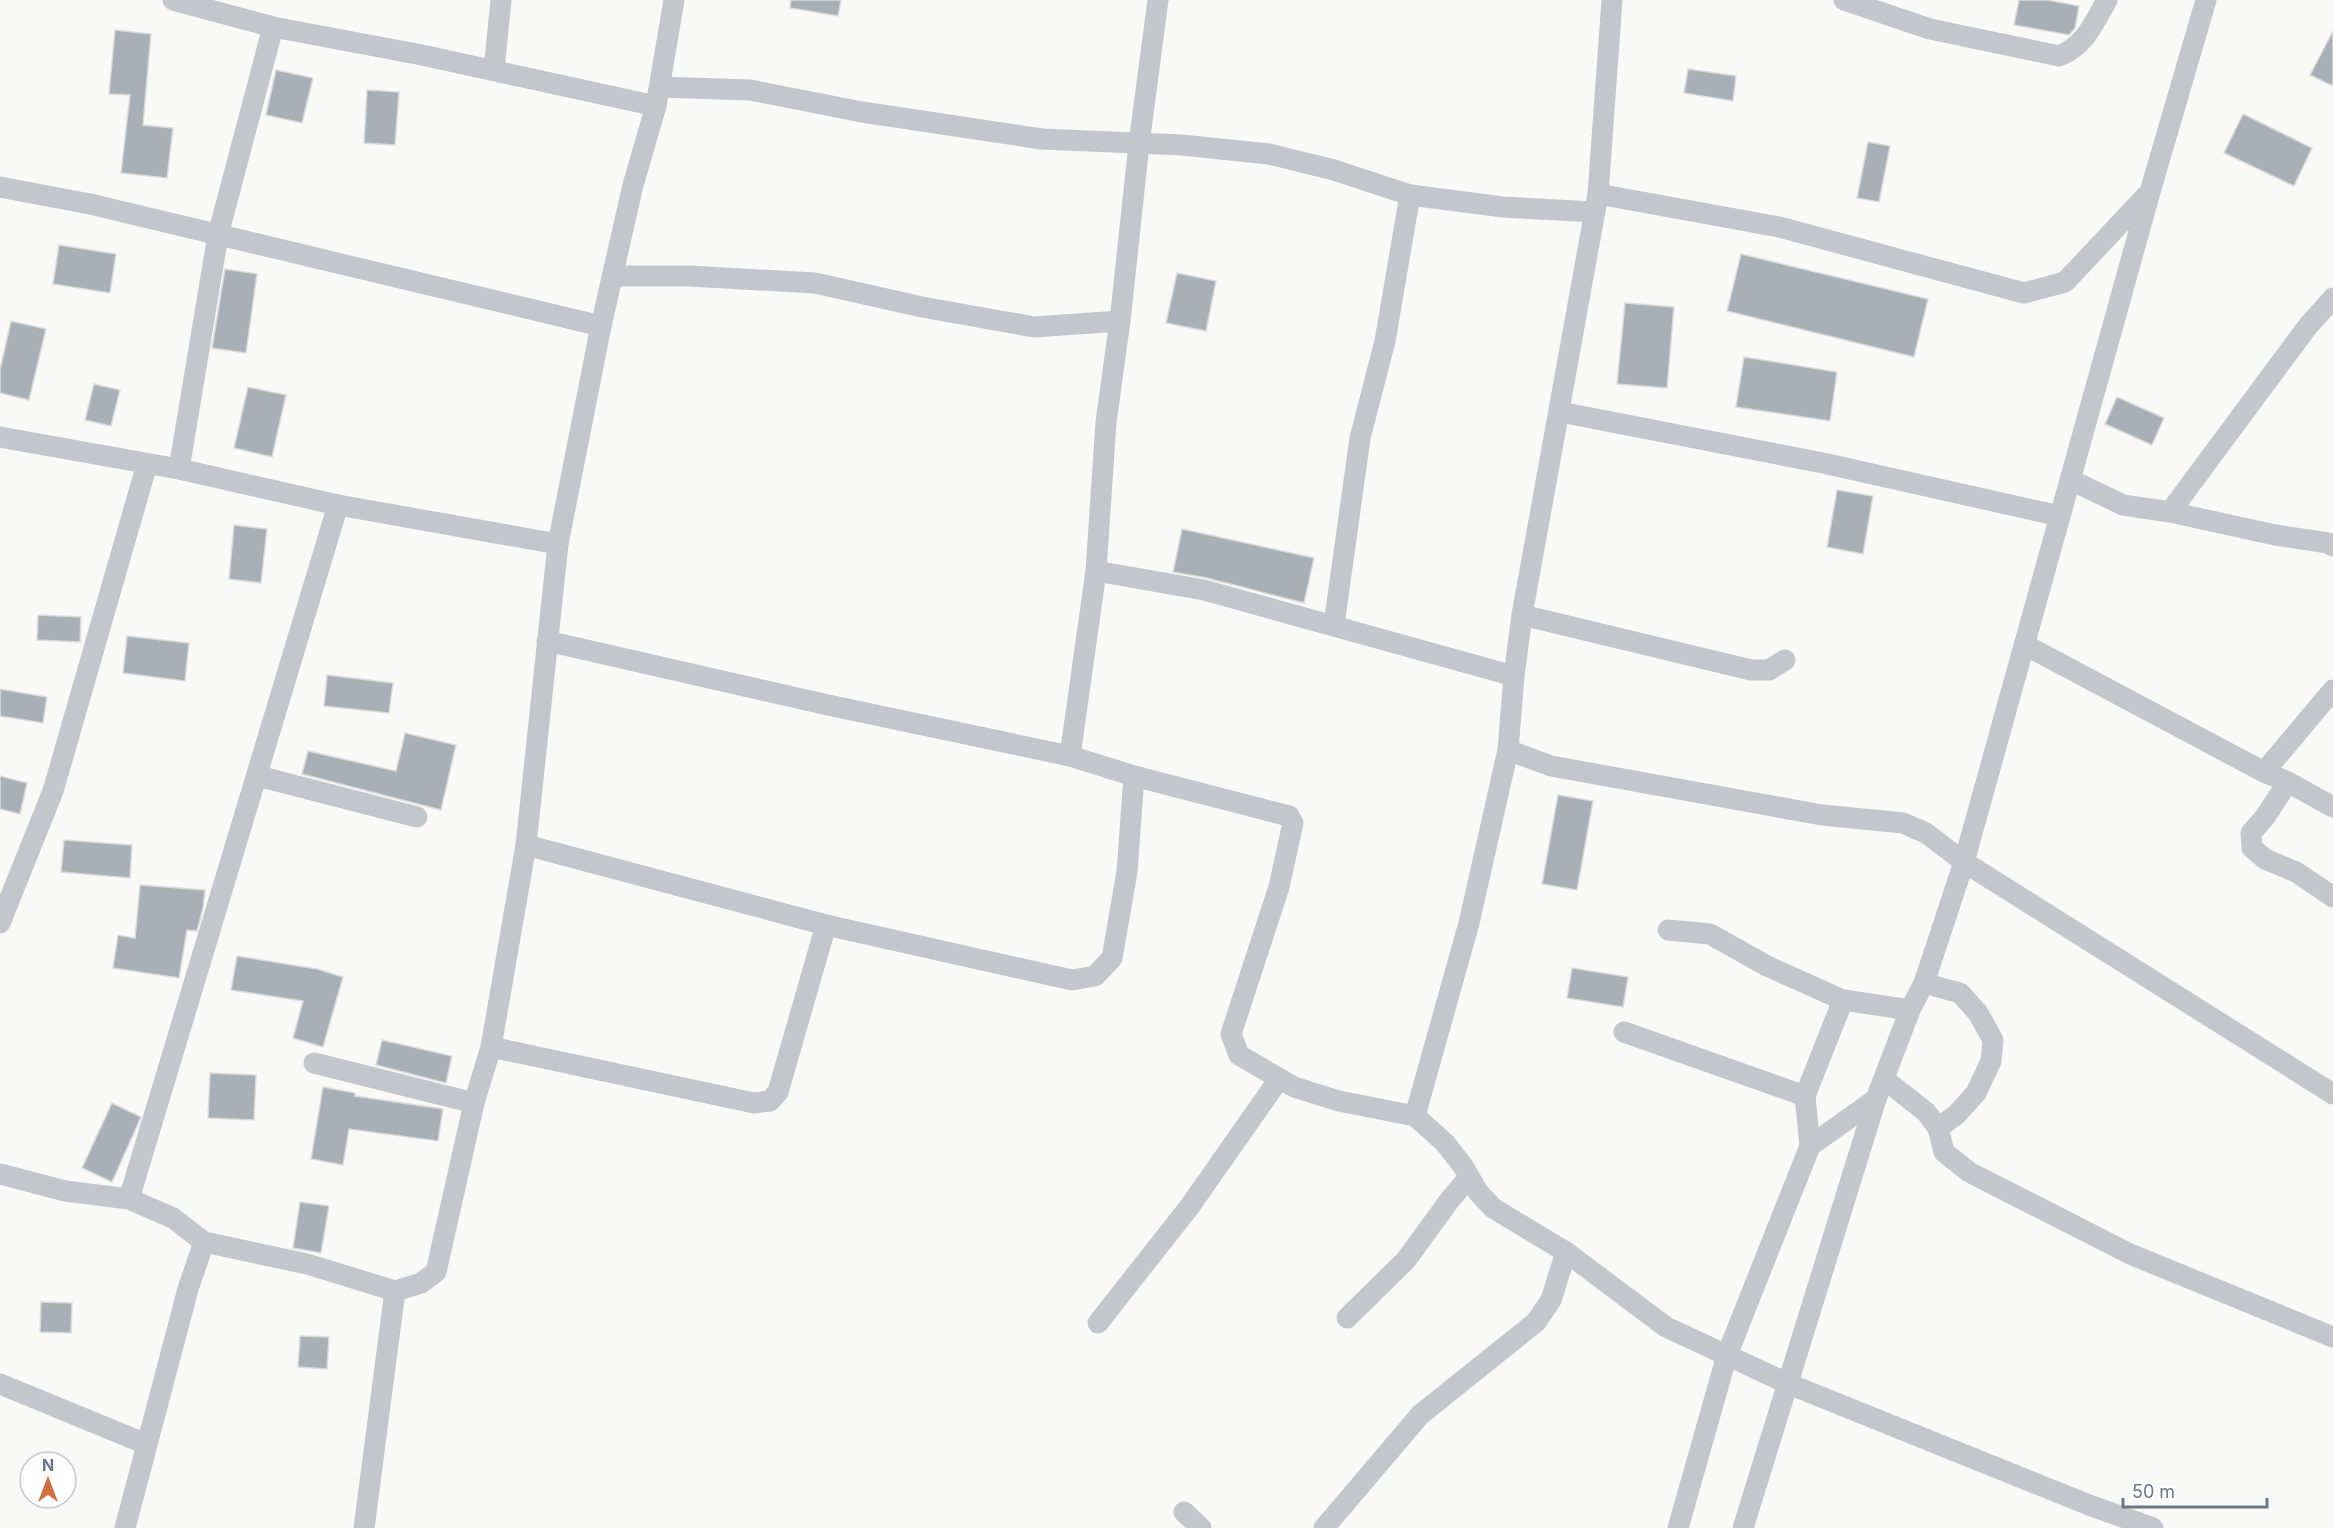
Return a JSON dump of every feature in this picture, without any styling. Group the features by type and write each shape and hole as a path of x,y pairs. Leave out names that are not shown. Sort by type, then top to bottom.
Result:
{"street":[{"path":"173,0 273,27 495,70 658,96 750,90 862,112 1041,139 1182,145 1269,154 1334,170 1410,195 1503,207 1597,203 1779,227 2024,293 2065,282 2150,192"},
{"path":"495,70 501,0"},
{"path":"0,1174 65,1191 129,1199 173,1218 204,1242 307,1264 395,1291 421,1283 436,1272 474,1103 491,1047 526,845 558,544 633,185 658,96 674,0"},
{"path":"1070,756 1096,571 1106,422 1158,0"},
{"path":"1415,1116 1468,923 1508,750 1522,615 1597,203 1612,0"},
{"path":"1844,0 1929,29 2059,56 2083,42 2107,0"},
{"path":"1743,1528 1789,1383 1820,1273 1876,1099 1910,1010 1924,983 1964,862 2150,192 2206,0"},
{"path":"179,469 218,235 273,27"},
{"path":"0,187 90,204 602,326"},
{"path":"1334,625 1360,438 1385,341 1410,195"},
{"path":"614,276 689,276 814,283 922,308 1034,327 1120,321"},
{"path":"2170,512 2308,326 2330,306"},
{"path":"1560,412 1823,463 2060,516"},
{"path":"0,437 179,469 338,505 558,544"},
{"path":"0,923 53,791 147,464"},
{"path":"2071,480 2122,504 2275,535 2328,543 2333,546"},
{"path":"129,1199 338,505"},
{"path":"1096,571 1204,590 1514,676"},
{"path":"1522,615 1751,670 1769,670 1785,660"},
{"path":"547,641 1070,756 1134,776 1289,816 1292,819 1279,887 1231,1034 1239,1055 1294,1088 1339,1101 1415,1116 1445,1143 1478,1192 1493,1208 1566,1252 1666,1327 1789,1383 2089,1505 2153,1528"},
{"path":"2025,645 2333,807"},
{"path":"2264,772 2333,690"},
{"path":"1508,750 1551,766 1822,816 1903,824 1926,833 1949,848 1964,862 2333,1094"},
{"path":"258,776 417,817"},
{"path":"526,845 826,925 1072,980 1095,976 1112,958 1127,872 1134,776"},
{"path":"2288,782 2265,817 2251,833 2252,848 2265,859 2296,872 2333,897"},
{"path":"491,1047 754,1103 770,1101 778,1092 826,925"},
{"path":"1668,930 1710,934 1767,966 1843,1000 1910,1010"},
{"path":"1924,983 1960,993 1978,1013 1993,1041 1991,1061 1977,1092 1956,1115 1938,1128"},
{"path":"1678,1528 1727,1355 1810,1146 1805,1096 1843,1000"},
{"path":"1624,1032 1805,1096"},
{"path":"314,1063 474,1103"},
{"path":"1098,1323 1190,1206 1279,1079"},
{"path":"1884,1079 1926,1112 1938,1128 1944,1152 1969,1172 2130,1254 2333,1336"},
{"path":"1810,1146 1876,1099"},
{"path":"1347,1318 1406,1260 1469,1177"},
{"path":"125,1528 188,1289 204,1242"},
{"path":"1324,1528 1420,1415 1536,1322 1551,1300 1566,1252"},
{"path":"364,1528 395,1291"},
{"path":"0,1384 146,1444"},
{"path":"1184,1512 1201,1528"}],"building":[{"path":"791,0 841,0 838,16 790,8"},
{"path":"2019,0 2048,0 2079,6 2075,28 2069,35 2014,25"},
{"path":"115,30 151,34 143,125 173,128 167,178 121,173 130,95 109,94"},
{"path":"2333,31 2333,86 2310,75"},
{"path":"1688,69 1736,76 1733,101 1684,93"},
{"path":"276,70 313,78 302,123 266,115"},
{"path":"367,90 399,92 395,145 364,143"},
{"path":"2243,114 2312,148 2294,186 2224,153"},
{"path":"1868,142 1890,146 1879,202 1857,198"},
{"path":"59,245 116,254 110,293 53,284"},
{"path":"1741,254 1928,299 1914,357 1727,311"},
{"path":"225,269 257,274 246,353 212,348"},
{"path":"1177,273 1216,281 1206,331 1166,323"},
{"path":"1625,303 1674,307 1667,388 1617,384"},
{"path":"11,321 46,329 29,400 0,393 0,370"},
{"path":"1744,357 1837,372 1830,421 1736,407"},
{"path":"94,384 120,390 111,426 85,420"},
{"path":"248,387 286,395 272,457 234,448"},
{"path":"2117,397 2164,418 2152,445 2105,424"},
{"path":"1837,490 1873,496 1863,554 1827,547"},
{"path":"234,525 267,529 261,583 229,579"},
{"path":"1182,529 1314,558 1304,603 1207,578 1173,572"},
{"path":"38,615 81,617 80,642 37,640"},
{"path":"127,636 189,643 185,681 123,673"},
{"path":"327,675 393,683 389,713 324,706"},
{"path":"0,689 47,697 43,723 0,716"},
{"path":"405,733 456,745 441,810 302,774 308,751 396,771"},
{"path":"0,776 27,783 20,814 0,809"},
{"path":"1558,795 1593,801 1577,890 1542,884"},
{"path":"64,840 132,845 130,878 61,872"},
{"path":"140,885 205,890 197,931 187,930 179,978 113,968 118,935 135,938"},
{"path":"237,956 317,969 343,977 323,1047 293,1038 303,1001 231,990"},
{"path":"1572,968 1628,977 1623,1007 1567,998"},
{"path":"382,1040 452,1056 446,1083 376,1065"},
{"path":"210,1073 256,1075 254,1120 208,1118"},
{"path":"323,1087 355,1093 355,1096 443,1109 438,1141 349,1129 343,1165 311,1159"},
{"path":"112,1103 141,1117 112,1182 82,1168"},
{"path":"300,1202 329,1206 321,1253 293,1248"},
{"path":"41,1302 72,1303 71,1333 40,1332"},
{"path":"300,1336 329,1337 327,1369 298,1367"}]}
